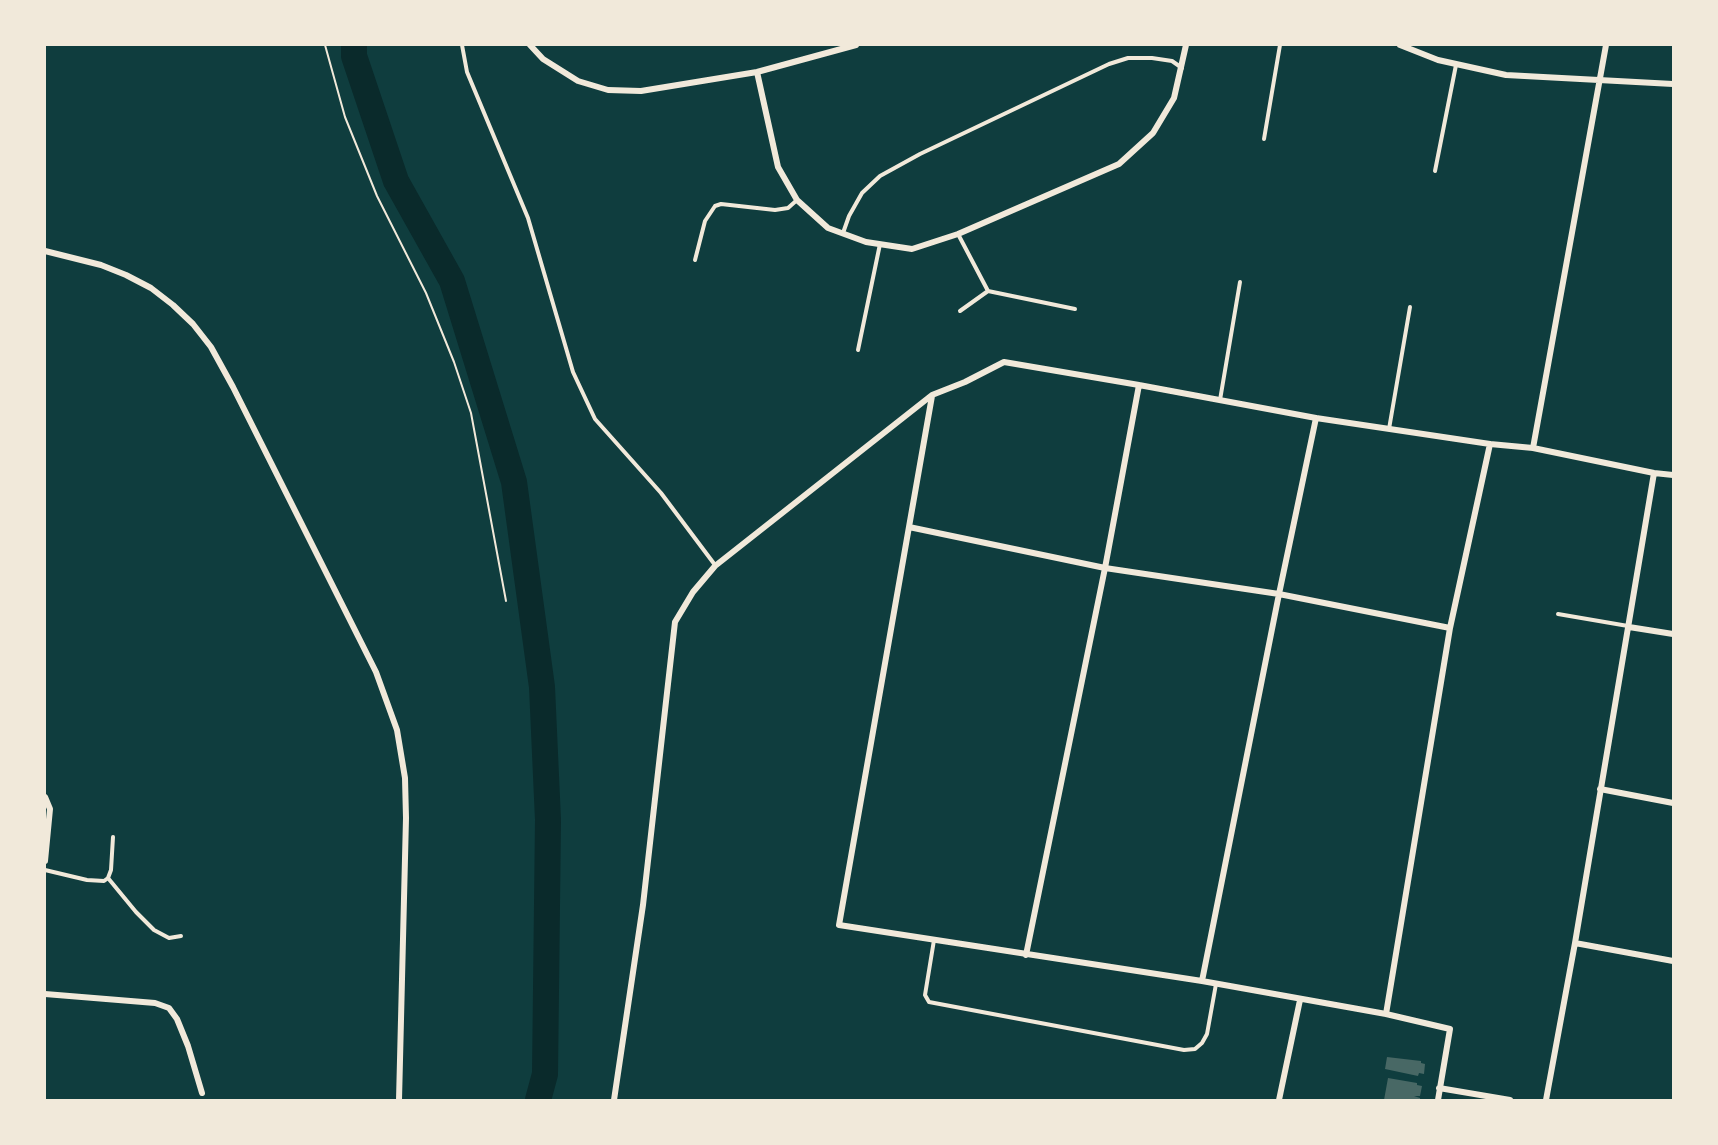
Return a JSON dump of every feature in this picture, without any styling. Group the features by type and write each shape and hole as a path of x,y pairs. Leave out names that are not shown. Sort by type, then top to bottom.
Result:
{"street":[{"path":"530,45 543,59 578,81 609,90 641,91 757,72 856,45"},
{"path":"757,72 778,167 797,200 828,228 866,242 912,249 958,234 1119,164 1153,133 1174,98 1186,45"},
{"path":"1400,45 1438,60 1506,75 1673,84"},
{"path":"1533,448 1606,45"},
{"path":"45,251 101,265 126,275 151,288 193,324 211,347 233,387 376,672 397,730 405,778 399,1100"},
{"path":"614,1100 643,905 675,622 693,592 715,566 932,395 1004,362 1316,418 1490,444 1533,448 1673,475"},
{"path":"1026,955 1105,568 1139,385"},
{"path":"932,395 839,925 1202,981 1386,1014 1450,1029 1438,1100"},
{"path":"1202,981 1316,418"},
{"path":"1386,1014 1450,628 1490,444"},
{"path":"1546,1100 1575,943 1654,473"},
{"path":"909,527 1105,568 1279,594 1450,628"},
{"path":"1629,627 1673,634"},
{"path":"1600,789 1673,803"},
{"path":"45,797 50,809 45,861"},
{"path":"1575,943 1673,961"},
{"path":"45,994 155,1003 169,1008 177,1018 202,1093"},
{"path":"1279,1100 1300,1000"},
{"path":"1439,1088 1510,1100"}],"lane":[{"path":"462,45 466,72 528,218 573,372 595,419 661,493 715,566"},
{"path":"1264,139 1280,45"},
{"path":"843,234 849,216 862,193 880,176 920,154 1109,64 1128,58 1152,58 1172,62 1182,68"},
{"path":"1435,171 1456,64"},
{"path":"695,260 705,221 715,206 721,204 775,210 788,208 797,200"},
{"path":"958,234 988,291"},
{"path":"858,350 880,244"},
{"path":"1220,400 1240,282"},
{"path":"960,311 988,291 1075,309"},
{"path":"1389,429 1410,308"},
{"path":"1558,614 1629,627"},
{"path":"45,870 104,881 111,870 113,837"},
{"path":"108,878 154,930 169,938 181,936"},
{"path":"934,940 925,995 929,1002 1184,1050 1195,1049 1202,1044 1207,1034 1216,984"}],"path":[{"path":"325,45 345,117 377,196 426,293 454,362 471,413 506,602"}],"building":[{"path":"1387,1057 1421,1061 1425,1064 1424,1074 1419,1073 1418,1076 1385,1069"},
{"path":"1388,1078 1422,1086 1420,1096 1414,1096 1420,1100 1384,1100"}],"waterway":[{"path":"354,45 354,56 396,181 452,281 514,482 542,687 548,820 545,1074 538,1100"}]}
